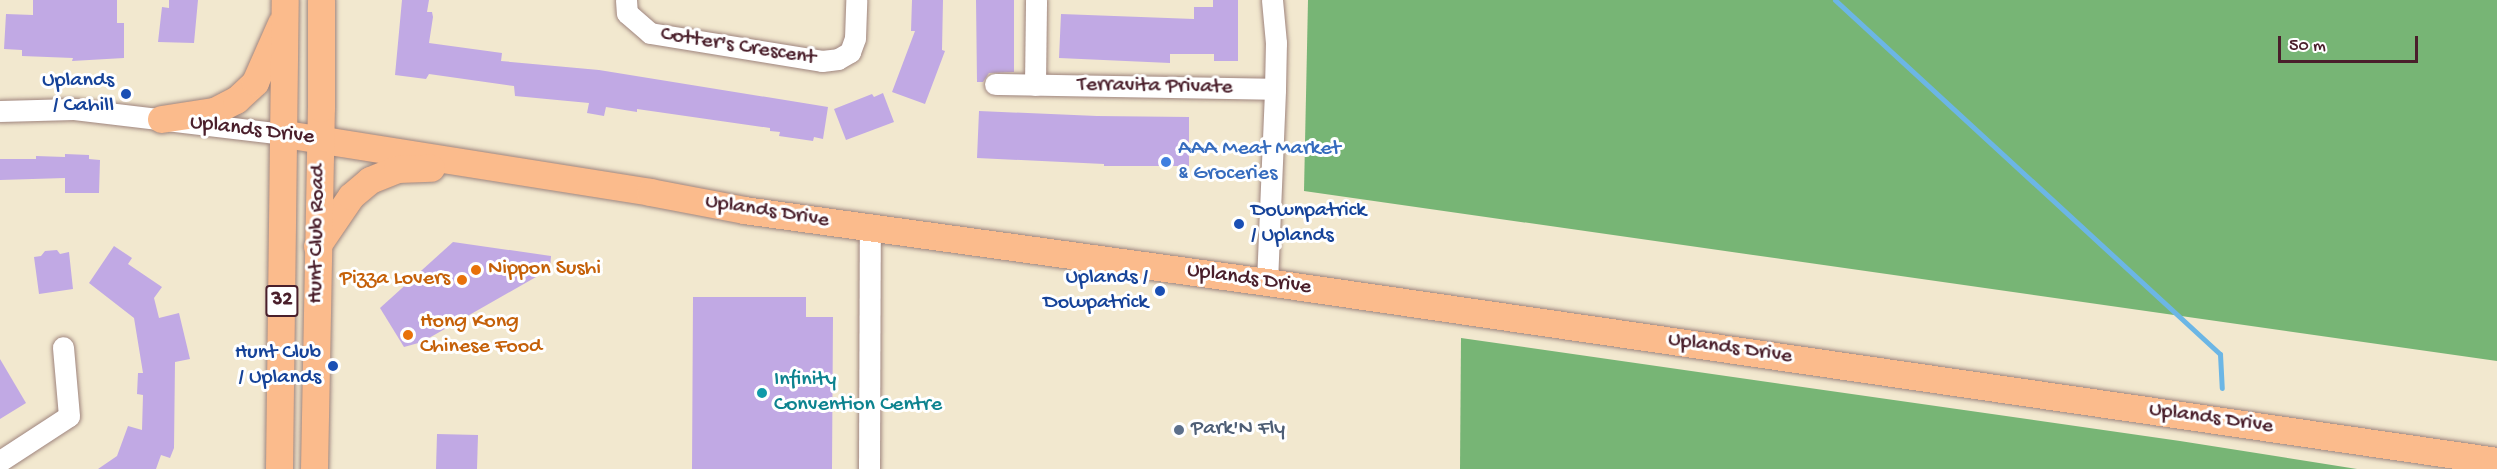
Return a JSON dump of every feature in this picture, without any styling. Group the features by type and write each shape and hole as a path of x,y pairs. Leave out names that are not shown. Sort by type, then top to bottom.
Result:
{"main road":[{"name":"Hunt Club Road","path":"314,469 321,0"},
{"name":"Hunt Club Road","path":"279,469 285,7"},
{"path":"161,119 214,111 236,100 255,82 285,7"},
{"name":"Uplands Drive","path":"285,134 650,192 744,210 1267,282 2497,461"},
{"path":"317,246 351,196 370,180 397,169 476,166"}],"street":[{"name":"Cotter's Crescent","path":"626,0 627,13 650,33 822,61 838,59 850,52 855,38 856,0"},
{"path":"1035,85 1036,0"},
{"path":"1267,282 1276,43 1272,0"},
{"name":"Terravita Private","path":"995,84 1275,89"},
{"name":"Uplands Drive","path":"0,111 74,109 285,134"},
{"path":"869,469 870,228"},
{"path":"0,461 69,416 63,347"}],"green space":[{"path":"1308,0 2497,0 2497,361 1304,191"},
{"path":"1461,338 2180,441 2357,469 1460,469"}],"building":[{"path":"33,0 117,0 117,23 124,23 124,58 72,61 73,58 22,56 22,50 4,49 6,14 33,15"},
{"path":"169,0 198,0 194,43 158,42 162,7 169,8"},
{"path":"402,0 429,0 427,12 432,12 433,17 429,43 502,53 501,61 599,70 828,107 823,139 814,137 813,141 779,136 780,132 770,131 770,128 637,109 637,112 606,107 604,116 587,113 589,103 515,96 514,86 429,74 426,79 395,75"},
{"path":"912,0 943,0 942,50 945,51 925,104 892,92 915,31 911,31"},
{"path":"976,0 1014,0 1014,72 989,73 983,82 977,82"},
{"path":"1213,0 1238,0 1238,61 1214,61 1214,54 1170,54 1170,63 1059,58 1061,14 1194,19 1194,7 1213,7"},
{"path":"883,93 894,122 846,140 834,109 872,94 874,97"},
{"path":"979,111 1189,117 1189,166 1104,166 1104,164 977,158"},
{"path":"65,154 89,155 89,159 100,160 99,193 65,193 65,178 0,180 0,159 36,159 36,156 65,157"},
{"path":"453,242 551,256 550,269 422,342 404,347 380,308"},
{"path":"114,246 132,258 128,264 162,287 154,298 159,318 179,313 190,359 175,362 174,448 170,458 161,455 156,469 98,469 117,456 128,426 142,430 143,395 137,394 138,373 143,373 134,318 89,283"},
{"path":"57,250 60,254 69,252 73,289 39,294 34,257 41,256 45,251"},
{"name":"Infinity Convention Centre","path":"693,297 806,297 806,317 833,317 832,469 692,469"},
{"path":"0,359 26,403 0,419"},
{"path":"437,434 478,435 477,469 436,469"}],"waterway":[{"path":"1835,0 2220,354 2222,388"}],"place":[{"name":"Uplands / Cahill","path":"126,94"},
{"name":"AAA Meat Market & Groceries","path":"1166,162"},
{"name":"Downpatrick / Uplands","path":"1239,224"},
{"name":"Nippon Sushi","path":"476,270"},
{"name":"Pizza Lovers","path":"462,280"},
{"name":"Uplands / Dowpatrick","path":"1160,291"},
{"name":"Hong Kong Chinese Food","path":"408,335"},
{"name":"Hunt Club / Uplands","path":"333,366"},
{"name":"Infinity Convention Centre","path":"762,393"},
{"name":"Park'N Fly","path":"1179,430"}]}
